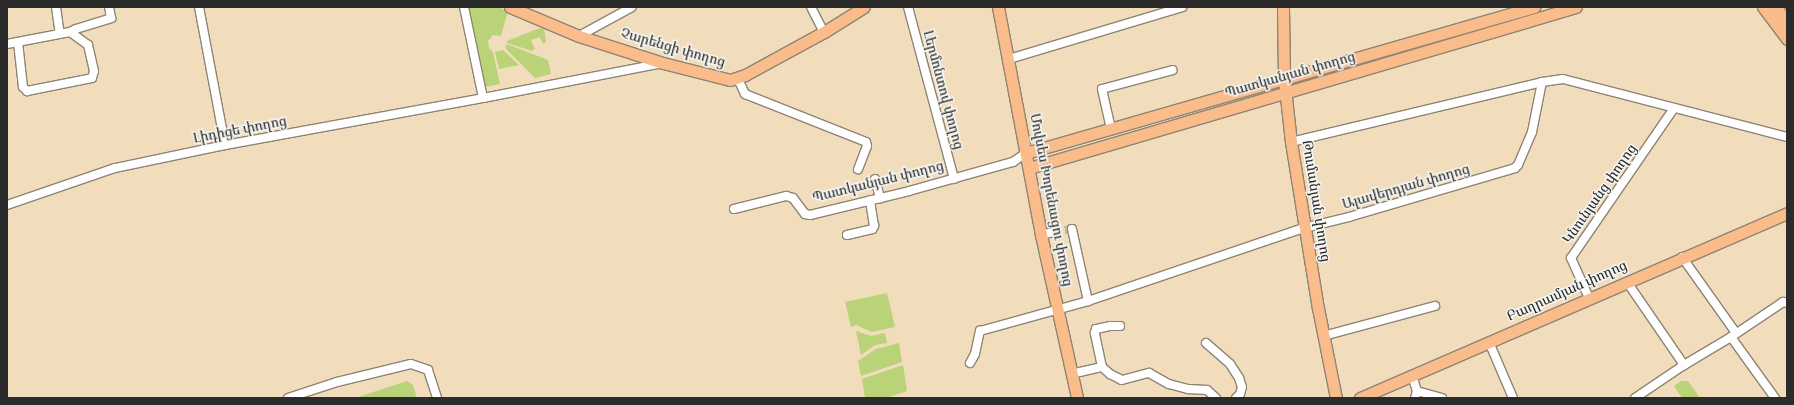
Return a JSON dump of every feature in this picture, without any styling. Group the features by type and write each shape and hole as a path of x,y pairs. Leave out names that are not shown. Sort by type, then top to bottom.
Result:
{"main road":[{"name":"Չարենցի փողոց","path":"510,7 526,11 579,36 663,63 730,80 738,78 824,32 864,7"},
{"name":"Մովսես Խորենացու փողոց","path":"998,7 1041,235 1077,398"},
{"name":"Թումանյան փողոց","path":"1283,7 1284,79 1291,142 1304,228 1323,336 1336,398"},
{"name":"Պատկանյան փողոց","path":"1026,153 1534,7"},
{"name":"Պատկանյան փողոց","path":"1029,168 1576,7"},
{"path":"1763,7 1787,40"},
{"path":"1776,7 1787,22"},
{"name":"Բաղրամյան փողոց","path":"1360,398 1787,212"}],"street":[{"path":"56,7 60,34"},
{"path":"7,44 70,32 111,18 109,7"},
{"path":"199,7 225,145"},
{"path":"464,7 483,98"},
{"path":"579,36 632,7"},
{"path":"811,7 824,32"},
{"name":"Լերմոնտով փողոց","path":"908,7 954,179"},
{"path":"1147,7 1148,16"},
{"path":"1009,59 1182,7"},
{"path":"18,42 23,87 27,90 92,78 94,71 88,45 70,32"},
{"name":"Լիդիցե փողոց","path":"7,205 115,168 225,145 483,98 663,63"},
{"path":"1112,129 1102,90 1173,70"},
{"path":"738,78 745,94 866,142 867,146 858,169"},
{"path":"1291,142 1542,82 1564,79 1787,137"},
{"name":"Ալավերդյան փողոց","path":"970,363 975,354 980,331 1088,301 1304,228 1349,217 1515,168 1518,165 1532,132 1542,82"},
{"name":"Կնունյանց փողոց","path":"1589,298 1571,258 1674,108"},
{"name":"Պատկանյան փողոց","path":"734,209 786,196 794,198 805,214 810,215 954,179 1013,162 1026,153"},
{"path":"1013,162 1029,168"},
{"path":"875,179 880,198"},
{"path":"847,235 872,229 874,226 870,200"},
{"path":"1072,229 1088,301"},
{"path":"1041,235 1053,232"},
{"path":"1682,257 1775,398"},
{"path":"1627,282 1684,365"},
{"path":"1635,398 1783,302 1787,303"},
{"path":"1323,336 1435,306"},
{"path":"1120,326 1110,326 1096,329 1095,334 1102,367 1116,378 1122,380 1149,373 1168,384 1188,389 1207,390 1216,398"},
{"path":"1489,342 1513,398"},
{"path":"1206,343 1230,364 1239,378 1242,387 1240,394 1236,398"},
{"path":"288,398 337,382 411,364 428,370 436,398"},
{"path":"1071,374 1102,367"},
{"path":"1412,375 1416,394 1442,398"}],"green space":[{"path":"469,7 498,7 508,11 501,36 493,35 488,41 489,48 493,52 500,84 485,87"},
{"path":"540,28 544,29 546,42 543,44 540,37 531,40 535,49 532,51 507,43 507,41"},
{"path":"507,44 548,60 551,74 535,78 505,48"},
{"path":"503,50 519,65 499,69 495,52"},
{"path":"887,293 895,327 872,332 856,325 851,327 845,302"},
{"path":"856,331 871,336 885,333 887,343 875,345 861,355"},
{"path":"899,343 902,362 861,376 858,361 876,349"},
{"path":"903,365 907,391 886,398 865,398 862,379"},
{"path":"407,381 413,385 417,398 355,398"},
{"path":"1681,381 1688,381 1700,398 1682,398 1674,386"}],"tunnel":[{"path":"1053,232 1072,229"}]}
